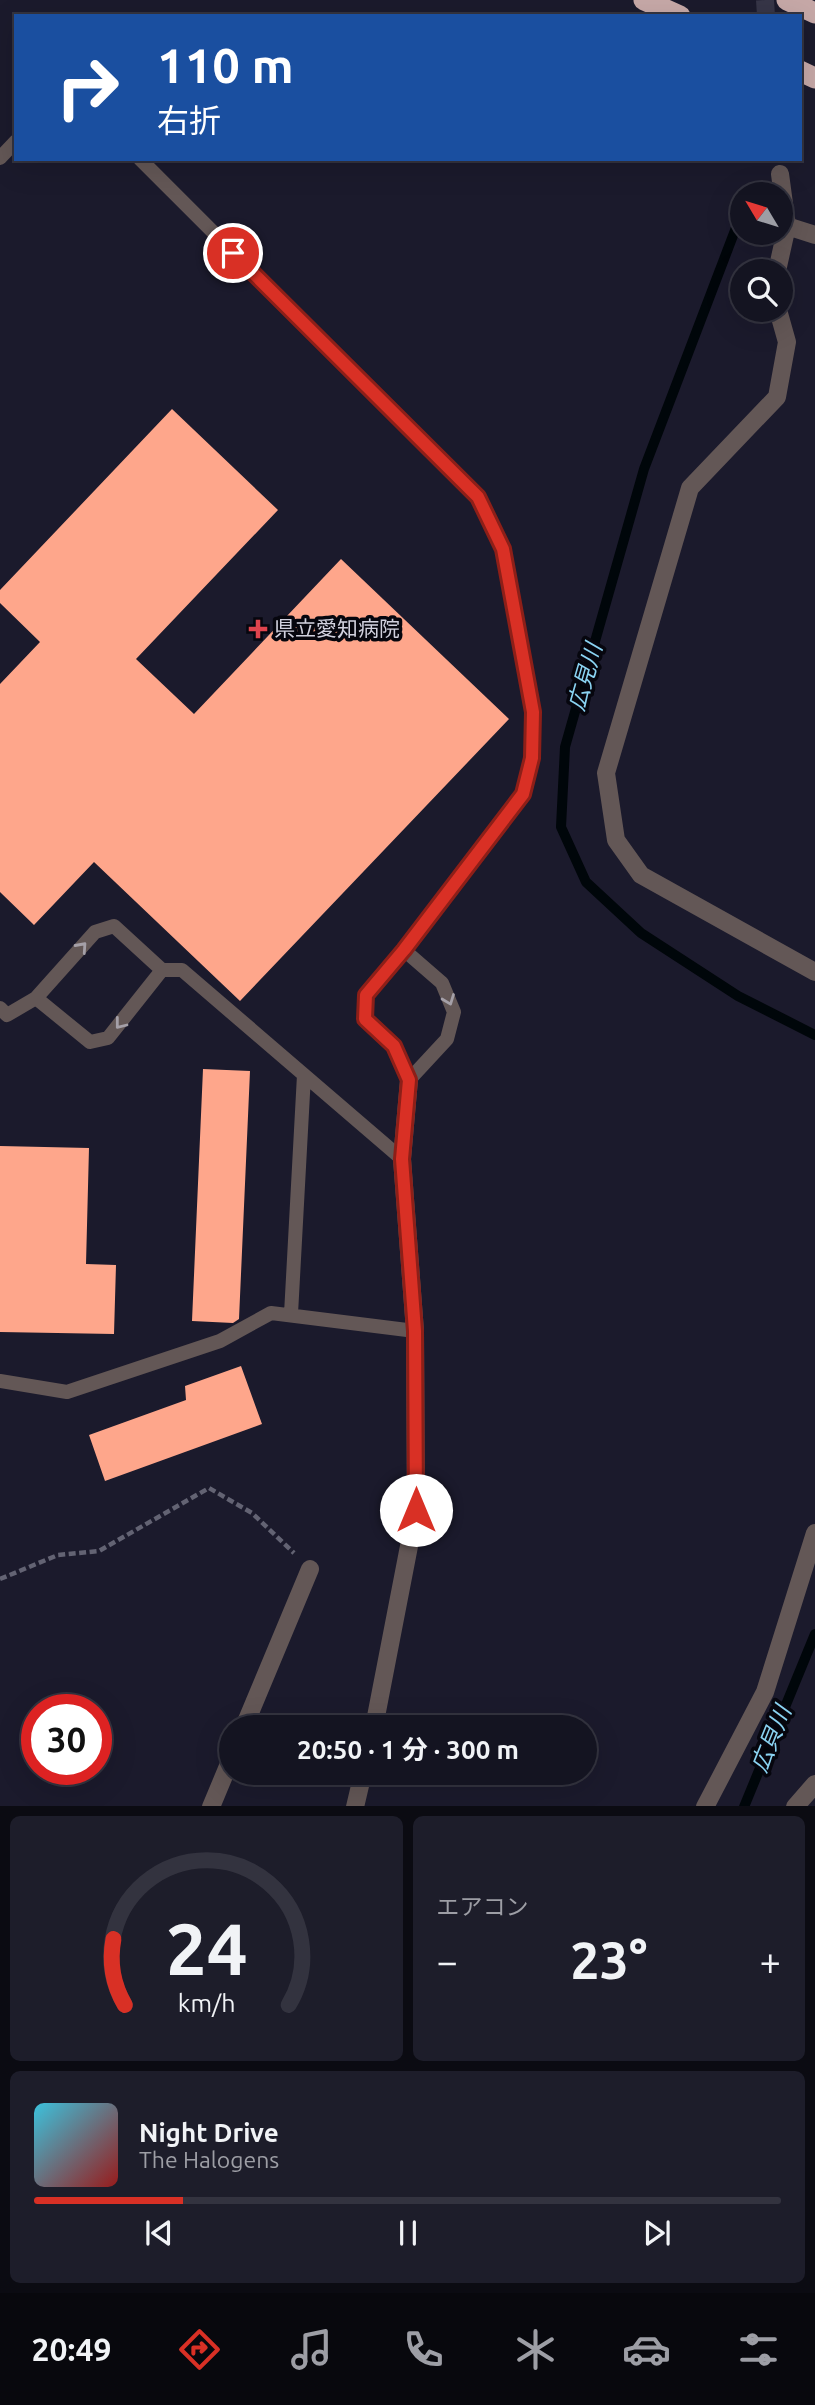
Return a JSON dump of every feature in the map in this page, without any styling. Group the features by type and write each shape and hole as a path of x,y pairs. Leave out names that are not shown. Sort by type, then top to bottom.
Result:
{"highway":[{"path":"644,0 676,14"},
{"path":"787,0 815,13"}],"street":[{"path":"780,174 781,182"},
{"path":"793,228 815,235"},
{"path":"781,322 787,342 777,397 691,488 606,773 616,840 641,875 815,972"},
{"path":"376,1715 416,1510 415,1331 402,1159 409,1080"},
{"path":"706,1806 765,1692 815,1533"},
{"path":"249,1715 310,1569"},
{"path":"796,1806 815,1784"},
{"path":"211,1806 220,1785"},
{"path":"355,1806 360,1785"}],"lane":[{"path":"0,158 14,143"},
{"path":"141,161 478,497 503,549 533,712 532,758 523,794 404,950 366,995 365,1019 394,1046 409,1080 447,1039 454,1012 443,983 404,950"},
{"path":"0,1008 8,1015 36,998 95,932 114,926 162,970 182,970 402,1159"},
{"path":"36,998 90,1042 108,1038 162,970"},
{"path":"291,1314 304,1074"},
{"path":"0,1381 67,1392 220,1341 271,1313 415,1331"}],"path":[{"path":"0,1579 58,1555 99,1551 209,1488 252,1513 310,1569"}],"building":[{"path":"172,409 278,510 136,659 194,714 341,559 509,719 240,1001 94,862 34,925 0,892 0,684 40,642 0,603 0,590"},
{"path":"203,1069 250,1071 239,1319 233,1323 192,1321"},
{"path":"0,1146 89,1148 86,1264 116,1265 114,1334 0,1332"},
{"path":"241,1366 262,1424 105,1481 89,1435 186,1400 185,1386"}],"waterway":[{"name":"広見川","path":"730,243 644,469 565,747 561,827 586,882 641,933 738,996 815,1035"},
{"name":"広貝川","path":"744,1806 815,1634"}],"tunnel":[{"path":"765,0 766,14"}],"place":[{"name":"県立愛知病院","path":"258,629"}],"route":[{"path":"233,253 478,497 503,549 533,712 532,758 523,794 404,950 366,995 365,1019 394,1046 409,1080 402,1159 415,1331 416,1510"}]}
